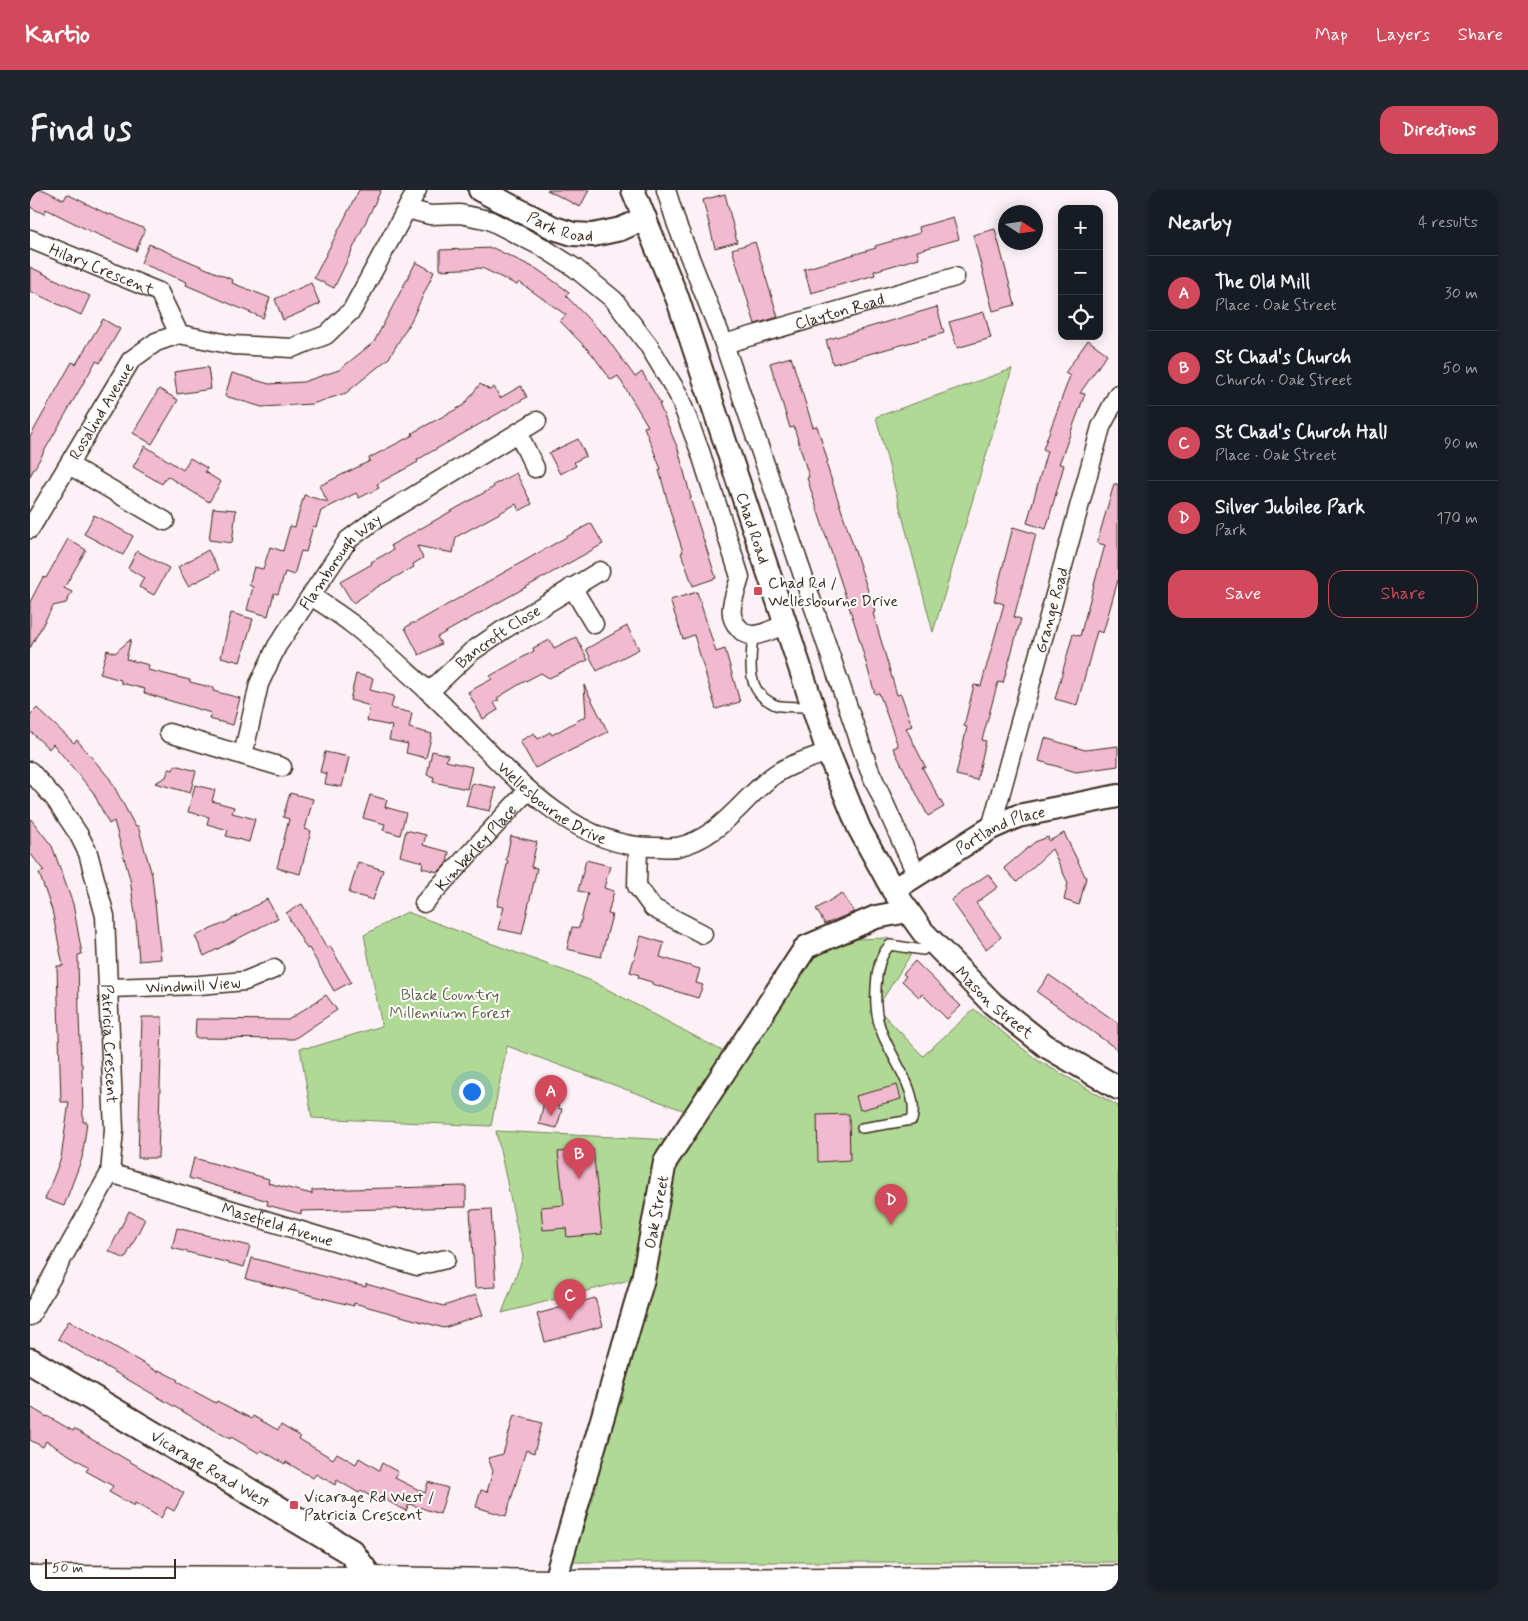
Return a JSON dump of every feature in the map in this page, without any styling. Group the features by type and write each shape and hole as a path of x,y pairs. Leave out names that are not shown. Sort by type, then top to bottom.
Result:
{"highway":[{"path":"30,1580 374,1586 554,1584 847,1586 1118,1580"}],"main road":[{"name":"Vicarage Road West","path":"30,1360 351,1552 374,1586"}],"street":[{"path":"179,334 233,345 292,348 326,335 352,310 416,190"},
{"name":"Park Road","path":"480,190 554,228 573,234 593,235 621,229 645,218"},
{"name":"Chad Road","path":"633,190 678,300 828,752 859,828 894,890"},
{"name":"Chad Road","path":"666,190 677,225 724,344 869,769 917,876"},
{"path":"407,209 430,215 460,214 488,220 542,246 575,268 614,300 649,346 678,394 700,451 740,577 734,595 733,622 742,632 753,635 786,624"},
{"name":"Hilary Crescent","path":"30,238 159,292 179,334"},
{"name":"Clayton Road","path":"724,344 955,277"},
{"name":"Rosalind Avenue","path":"30,530 131,360 156,342 179,334"},
{"name":"Grange Road","path":"991,828 1101,428 1118,394"},
{"name":"Flamborough Way","path":"243,756 259,684 277,646 348,540 376,519 537,421"},
{"path":"518,433 536,468"},
{"path":"69,465 165,521"},
{"name":"Bancroft Close","path":"429,692 471,652 502,630 600,571"},
{"path":"572,587 594,624"},
{"name":"Wellesbourne Drive","path":"311,596 352,624 429,692 528,790 551,809 585,830 612,842 638,848 677,847 717,829 770,777 783,769 828,752"},
{"path":"169,733 282,767"},
{"name":"Patricia Crescent","path":"30,771 55,799 88,852 105,916 114,1130 110,1173 30,1316"},
{"name":"Kimberley Place","path":"424,903 528,790"},
{"name":"Portland Place","path":"894,890 991,828 1018,816 1118,796"},
{"path":"638,848 638,886 653,908 703,934"},
{"name":"Mason Street","path":"894,890 923,932 992,1004 1046,1046 1118,1088"},
{"name":"Oak Street","path":"554,1584 643,1279 665,1162 806,947 876,917 908,911"},
{"name":"Windmill View","path":"109,988 199,985 245,981 274,969"},
{"name":"Masefield Avenue","path":"110,1173 417,1266 446,1259"}],"lane":[{"path":"753,635 750,662 751,675 755,688 761,697 778,706 813,707"},
{"path":"862,1128 912,1120 914,1110 912,1094 880,1029 875,991 879,963 884,950 890,945 923,950 933,942"}],"green space":[{"path":"1012,369 933,632 876,417"},
{"name":"Black Country Millennium Forest","path":"407,912 592,981 726,1053 688,1112 507,1046 491,1126 312,1118 300,1048 313,1047 382,1026 364,935"},
{"path":"887,938 913,951 877,1008 923,1056 974,1009 1037,1060 1118,1106 1118,1562 570,1562 656,1277 672,1172 811,957 857,939"},
{"path":"496,1131 671,1140 633,1279 502,1313 523,1257"}],"building":[{"path":"30,190 44,190 64,200 67,194 109,215 145,229 136,251 46,209 44,214 30,207"},
{"path":"359,190 381,190 334,288 314,278"},
{"path":"547,190 589,190 580,207"},
{"path":"725,194 737,242 715,248 703,200"},
{"path":"953,217 959,239 917,251 919,258 874,271 875,275 811,293 804,269 920,233 919,227"},
{"path":"995,229 998,250 1001,250 1015,305 993,311 973,235"},
{"path":"755,242 778,317 755,324 732,249"},
{"path":"149,244 233,280 232,283 270,298 263,318 186,285 187,282 141,263"},
{"path":"493,248 537,269 569,292 566,296 606,337 635,377 642,372 661,404 659,404 678,449 690,498 716,578 693,586 681,553 683,552 659,470 661,469 644,427 648,426 618,376 611,380 592,354 560,321 566,315 519,282 517,285 482,268 440,270 440,250"},
{"path":"416,262 434,272 412,319 389,358 346,393 312,404 262,407 225,396 232,373 269,384 303,382 339,370 374,342"},
{"path":"30,267 90,296 81,315 30,291"},
{"path":"311,283 320,304 283,320 275,299"},
{"path":"937,307 944,333 833,364 826,340"},
{"path":"984,312 991,338 957,348 949,322"},
{"path":"103,319 120,329 100,363 96,361 30,476 30,437 72,362 76,364"},
{"path":"1088,340 1107,354 1080,393 1085,394 1059,464 1064,465 1046,529 1027,523 1047,451 1043,449 1070,376 1065,373"},
{"path":"791,357 813,427 817,426 828,462 826,463 875,612 873,613 897,695 901,694 912,726 906,728 926,768 922,767 944,807 928,816 893,748 898,746 879,693 875,694 856,628 807,478 809,477 794,427 790,428 770,363"},
{"path":"208,367 211,389 177,394 174,372"},
{"path":"480,384 490,390 494,387 500,398 521,386 527,397 417,460 418,462 377,484 379,488 359,498 356,493 321,511 316,527 313,526 306,552 301,551 294,575 285,572 278,594 274,593 268,616 247,610 253,587 249,585 254,567 263,569 270,547 283,551 290,526 295,527 304,495 328,502 319,486 370,461 369,458 464,405"},
{"path":"159,389 178,400 152,444 133,433"},
{"path":"578,439 586,456 574,462 576,466 560,474 549,453"},
{"path":"145,446 183,470 190,458 207,468 205,472 221,482 209,502 167,476 162,484 133,467"},
{"path":"516,473 532,504 519,511 516,504 456,537 453,553 417,546 423,558 413,564 414,567 353,603 340,582 393,550 391,545"},
{"path":"1114,484 1118,484 1118,580 1103,633 1097,631 1077,705 1055,699 1073,634 1080,636 1105,545 1097,543"},
{"path":"213,508 236,510 232,543 209,540"},
{"path":"94,515 133,536 123,555 84,534"},
{"path":"591,523 603,544 437,637 441,644 419,655 405,628"},
{"path":"1013,527 1036,534 1014,617 1021,619 1003,683 998,682 982,740 986,741 977,780 956,775 967,727 964,726 974,685 981,686 1004,604 994,601"},
{"path":"68,539 86,550 64,588 72,592 66,603 53,606 30,648 30,602 43,577 46,578"},
{"path":"208,550 219,570 188,586 178,567"},
{"path":"137,551 169,568 154,595 139,587 144,578 128,568"},
{"path":"697,592 716,652 725,649 740,702 716,709 694,635 683,639 670,600"},
{"path":"231,613 253,619 240,662 221,657"},
{"path":"627,626 639,649 597,671 586,649"},
{"path":"576,637 588,660 549,678 541,673 520,684 497,698 499,700 494,703 498,710 483,719 468,692 492,679 490,676 534,651 533,648 550,640 554,648"},
{"path":"131,639 126,659 149,665 148,670 190,680 190,682 214,688 213,691 240,698 233,725 209,719 211,713 144,693 145,689 121,683 121,680 100,674 107,650 115,653"},
{"path":"356,674 373,678 370,690 394,696 391,708 412,713 409,728 432,734 426,758 406,753 408,744 389,740 392,726 367,721 370,706 350,700"},
{"path":"584,685 608,732 535,768 520,741 534,733 538,739 550,732 552,735 586,716"},
{"path":"37,708 74,743 77,740 110,779 135,826 138,826 152,875 161,959 139,961 130,879 114,821 109,824 93,792 53,744 49,749 30,731 30,715"},
{"path":"1045,738 1085,750 1118,746 1118,766 1076,772 1039,761"},
{"path":"432,751 448,755 446,761 472,767 467,789 433,782 434,777 427,775"},
{"path":"325,752 349,757 342,787 325,784 327,774 320,772"},
{"path":"175,765 196,771 190,793 155,783 166,777 169,769 173,770"},
{"path":"472,783 496,788 490,811 466,806"},
{"path":"195,785 215,790 212,801 234,807 232,813 255,819 249,842 226,836 228,830 207,824 209,817 188,812"},
{"path":"290,793 313,799 305,829 311,831 300,874 277,868 289,819 283,817"},
{"path":"370,795 387,800 385,807 406,813 400,835 383,830 385,824 363,818"},
{"path":"30,818 52,846 73,904 82,954 78,955 79,1017 83,1122 87,1122 82,1158 64,1206 45,1199 61,1158 69,1102 61,1102 57,966 63,966 52,910 39,873 44,871 30,853"},
{"path":"406,830 426,835 423,845 449,852 447,863 438,872 422,868 423,862 400,856"},
{"path":"1064,833 1086,878 1079,905 1064,900 1068,883 1052,849 1017,882 1004,868 1035,842 1048,837 1049,841"},
{"path":"511,836 537,842 531,867 537,868 522,934 498,929 504,907 497,906 508,861 506,860"},
{"path":"586,860 610,866 604,888 614,891 608,914 612,915 601,957 567,949 572,927 579,928 588,893 578,891"},
{"path":"358,862 383,870 373,900 349,893"},
{"path":"988,874 998,887 976,903 1001,937 986,949 951,900"},
{"path":"842,893 854,912 825,924 816,909"},
{"path":"267,899 278,918 204,956 195,936 225,923"},
{"path":"302,904 327,948 330,946 351,982 334,991 286,913"},
{"path":"641,936 664,943 660,957 700,969 696,983 703,985 698,998 652,984 652,982 638,978 639,975 630,972"},
{"path":"915,961 961,1006 947,1019 922,994 919,997 902,981 906,976 903,974"},
{"path":"1049,975 1118,1023 1118,1050 1037,992"},
{"path":"326,995 337,1010 294,1039 195,1038 196,1019 288,1020"},
{"path":"142,1017 162,1017 158,1158 138,1158"},
{"path":"897,1085 901,1099 860,1110 856,1096"},
{"path":"546,1093 560,1097 558,1108 562,1109 557,1128 539,1124"},
{"path":"849,1114 850,1160 818,1162 817,1115"},
{"path":"593,1149 602,1234 567,1237 566,1228 543,1230 541,1207 564,1205 558,1152"},
{"path":"194,1158 269,1179 268,1183 312,1194 312,1190 466,1186 466,1207 301,1211 301,1214 267,1205 268,1201 189,1178"},
{"path":"491,1209 496,1287 475,1288 470,1210"},
{"path":"129,1211 145,1219 125,1259 109,1251"},
{"path":"177,1228 250,1246 244,1267 172,1248"},
{"path":"252,1258 366,1287 366,1284 444,1306 476,1295 483,1315 444,1328 354,1303 354,1306 246,1279"},
{"path":"595,1298 603,1326 545,1342 537,1314"},
{"path":"69,1320 158,1372 159,1370 178,1380 177,1382 216,1403 217,1401 252,1419 253,1416 278,1430 281,1425 301,1437 299,1439 333,1459 337,1453 356,1464 359,1458 379,1470 382,1463 398,1472 395,1478 425,1493 428,1482 448,1488 440,1514 409,1504 406,1511 384,1499 382,1502 361,1491 359,1493 337,1480 335,1485 316,1474 313,1478 261,1450 259,1453 231,1437 230,1439 58,1339"},
{"path":"30,1407 73,1431 74,1429 184,1493 174,1511 167,1507 161,1518 135,1503 134,1506 109,1492 113,1486 86,1471 89,1467 46,1441 43,1447 30,1440"},
{"path":"514,1415 542,1423 534,1453 526,1450 506,1516 476,1507 481,1490 487,1492 493,1471 488,1458 503,1454"}],"place":[{"name":"Chad Rd / Wellesbourne Drive","path":"758,591"},
{"name":"The Old Mill","path":"551,1116"},
{"name":"St Chad's Church","path":"579,1179"},
{"name":"Silver Jubilee Park","path":"891,1225"},
{"name":"St Chad's Church Hall","path":"570,1320"},
{"name":"Vicarage Rd West / Patricia Crescent","path":"294,1505"}]}
